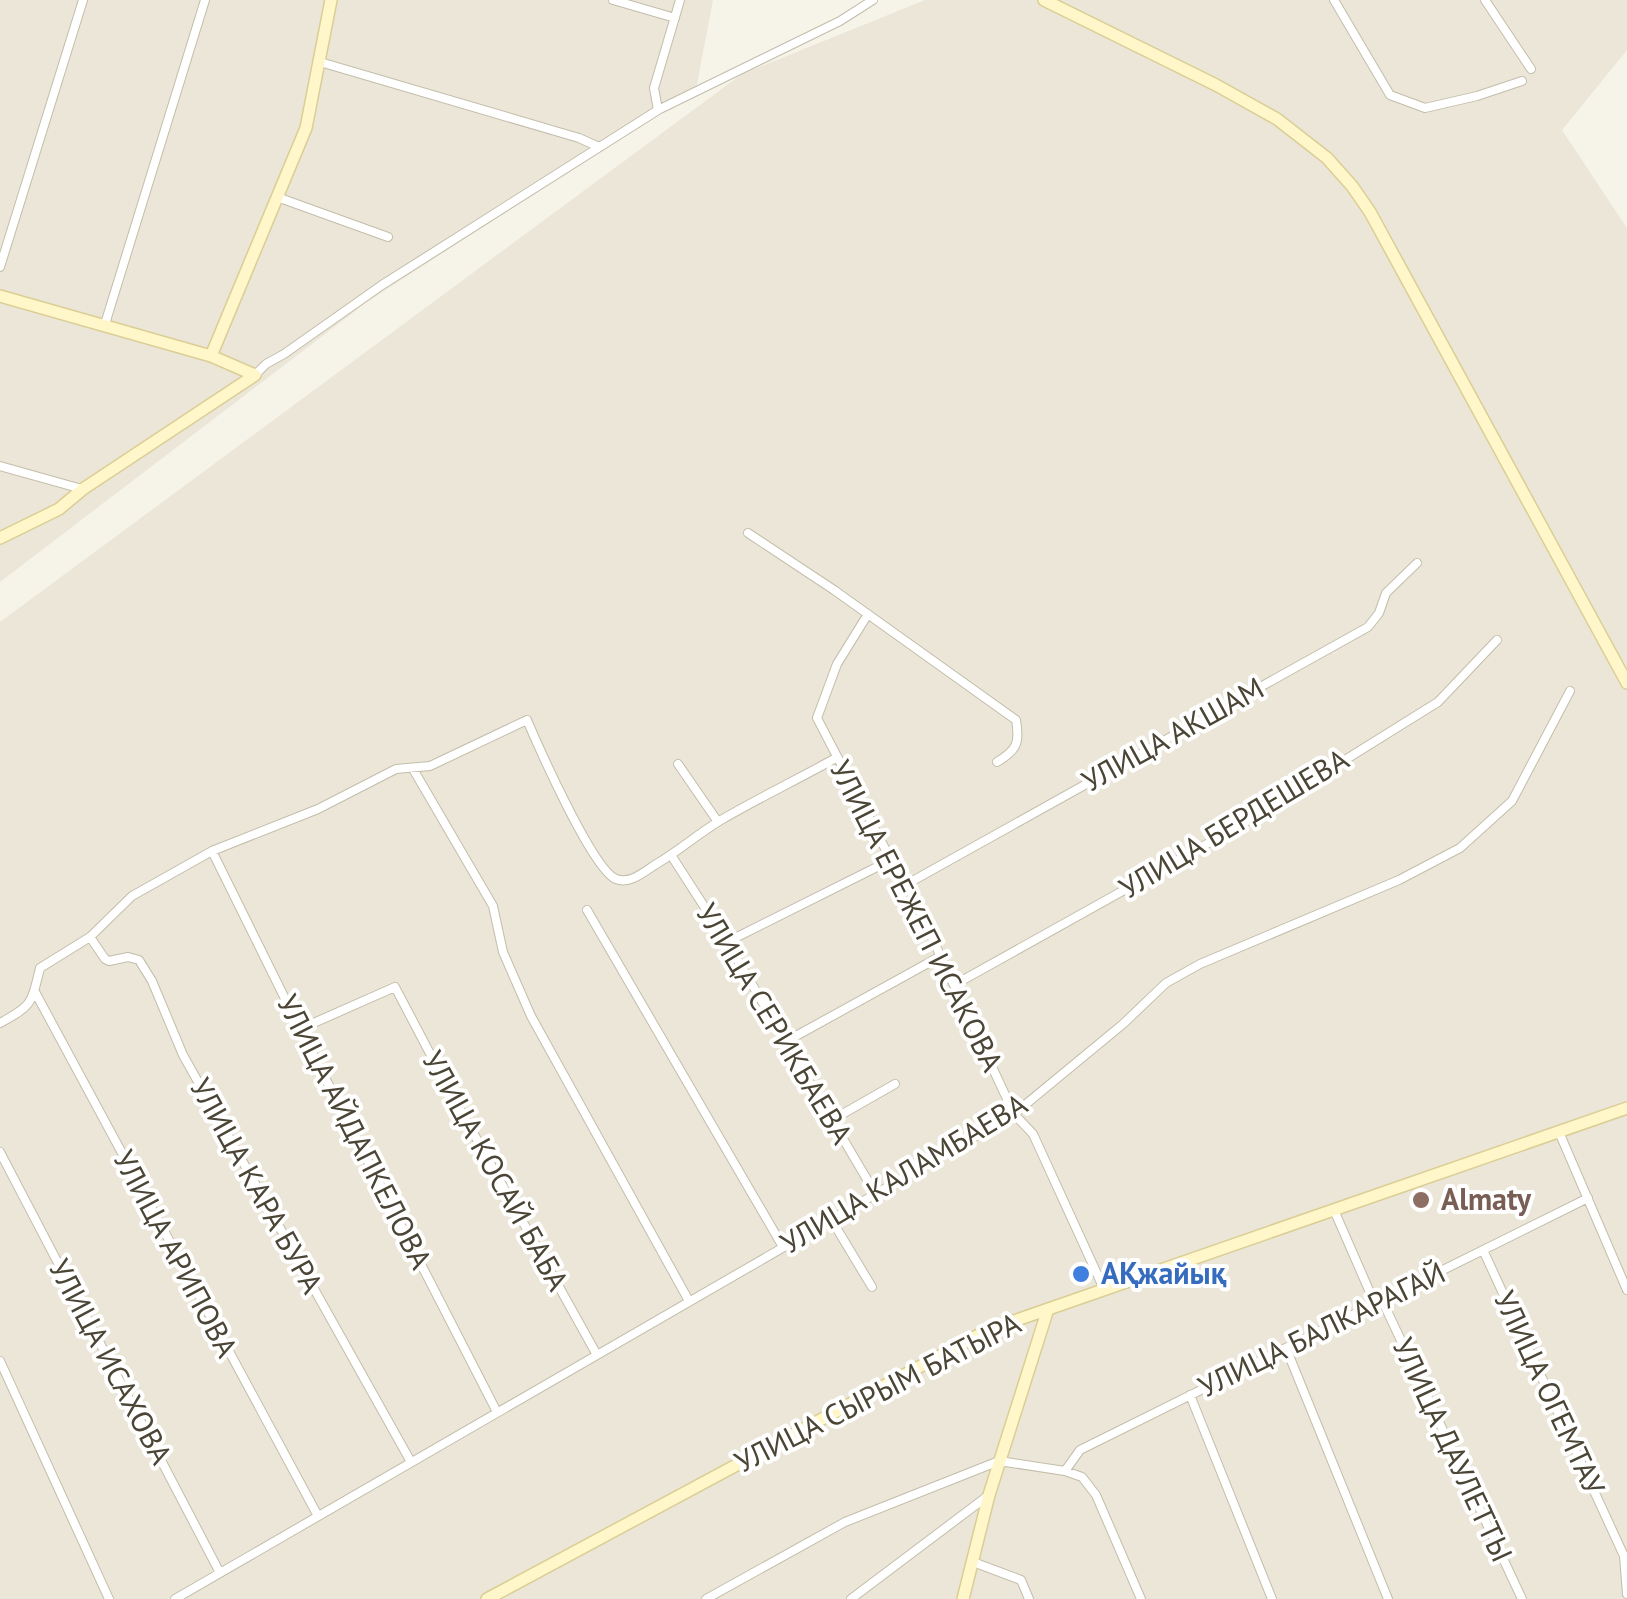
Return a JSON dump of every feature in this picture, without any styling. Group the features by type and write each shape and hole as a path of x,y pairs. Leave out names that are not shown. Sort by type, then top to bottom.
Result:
{"street":[{"path":"0,267 84,0"},
{"path":"105,324 206,0"},
{"path":"211,356 306,128 332,0"},
{"path":"613,0 675,18"},
{"path":"658,110 654,88 680,0"},
{"path":"0,538 59,509 382,286 658,110 873,0"},
{"path":"1044,0 1277,119 1327,158 1352,186 1370,212 1627,683"},
{"path":"1334,0 1390,95 1425,108 1522,81"},
{"path":"1485,0 1531,69"},
{"path":"320,62 599,147"},
{"path":"277,197 388,236"},
{"path":"0,296 211,356 255,375"},
{"path":"0,466 83,489"},
{"path":"748,533 1016,720 1019,738 1011,753 997,762"},
{"name":"УЛИЦА АКШАМ","path":"907,884 1368,626 1379,613 1386,593 1418,562"},
{"name":"УЛИЦА ЕРЕЖЕП ИСАКОВА","path":"868,614 837,664 817,718 907,884 1014,1114 1033,1134 1104,1290"},
{"name":"УЛИЦА БЕРДЕШЕВА","path":"954,985 1239,826 1438,702 1497,640"},
{"name":"УЛИЦА КАЛАМБАЕВА","path":"175,1599 1014,1114 1124,1024 1166,982 1399,880 1460,848 1512,801 1570,691"},
{"path":"0,1023 30,1004 40,968 90,937 132,896 212,851 318,809 396,769 430,766 527,720 564,802 607,873 624,881 718,822 836,758"},
{"path":"678,764 718,822"},
{"path":"413,769 493,906 503,952 531,1016 689,1301"},
{"name":"УЛИЦА АЙДАПКЕЛОВА","path":"212,851 497,1412"},
{"name":"УЛИЦА СЕРИКБАЕВА","path":"671,855 728,942 876,1193"},
{"path":"728,942 891,860"},
{"path":"586,910 783,1247"},
{"name":"УЛИЦА КАРА БУРА","path":"90,937 104,959 138,960 152,982 183,1055 410,1462"},
{"path":"785,1042 940,956"},
{"name":"УЛИЦА КОСАЙ БАБА","path":"300,1029 395,987 596,1355"},
{"name":"УЛИЦА АРИПОВА","path":"35,992 318,1516"},
{"path":"832,1120 895,1084"},
{"name":"УЛИЦА СЫРЫМ БАТЫРА","path":"487,1599 988,1330 1627,1108"},
{"path":"1559,1132 1627,1290"},
{"name":"УЛИЦА ИСАХОВА","path":"0,1152 220,1573"},
{"name":"УЛИЦА БАЛКАРАГАЙ","path":"1065,1471 1080,1450 1588,1198"},
{"name":"УЛИЦА ДАУЛЕТТЫ","path":"1334,1210 1522,1599"},
{"path":"830,1219 872,1287"},
{"name":"УЛИЦА ОГЕМТАУ","path":"1483,1250 1624,1556 1627,1594"},
{"path":"963,1599 989,1495 1048,1309"},
{"path":"1286,1348 1388,1599"},
{"path":"0,1361 109,1599"},
{"path":"1190,1395 1272,1599"},
{"path":"706,1599 845,1522 999,1461 1082,1476 1096,1495 1141,1599"},
{"path":"851,1599 989,1495"},
{"path":"973,1562 1021,1580 1029,1599"}],"shaded area":[{"path":"0,0 713,0 696,89 367,302 0,582"},
{"path":"925,0 1627,0 1627,50 1562,130 1627,228 1627,1599 0,1599 0,622 742,74"}],"place":[{"name":"Аlmaty","path":"1421,1200"},
{"name":"АҚжайық","path":"1081,1274"}]}
